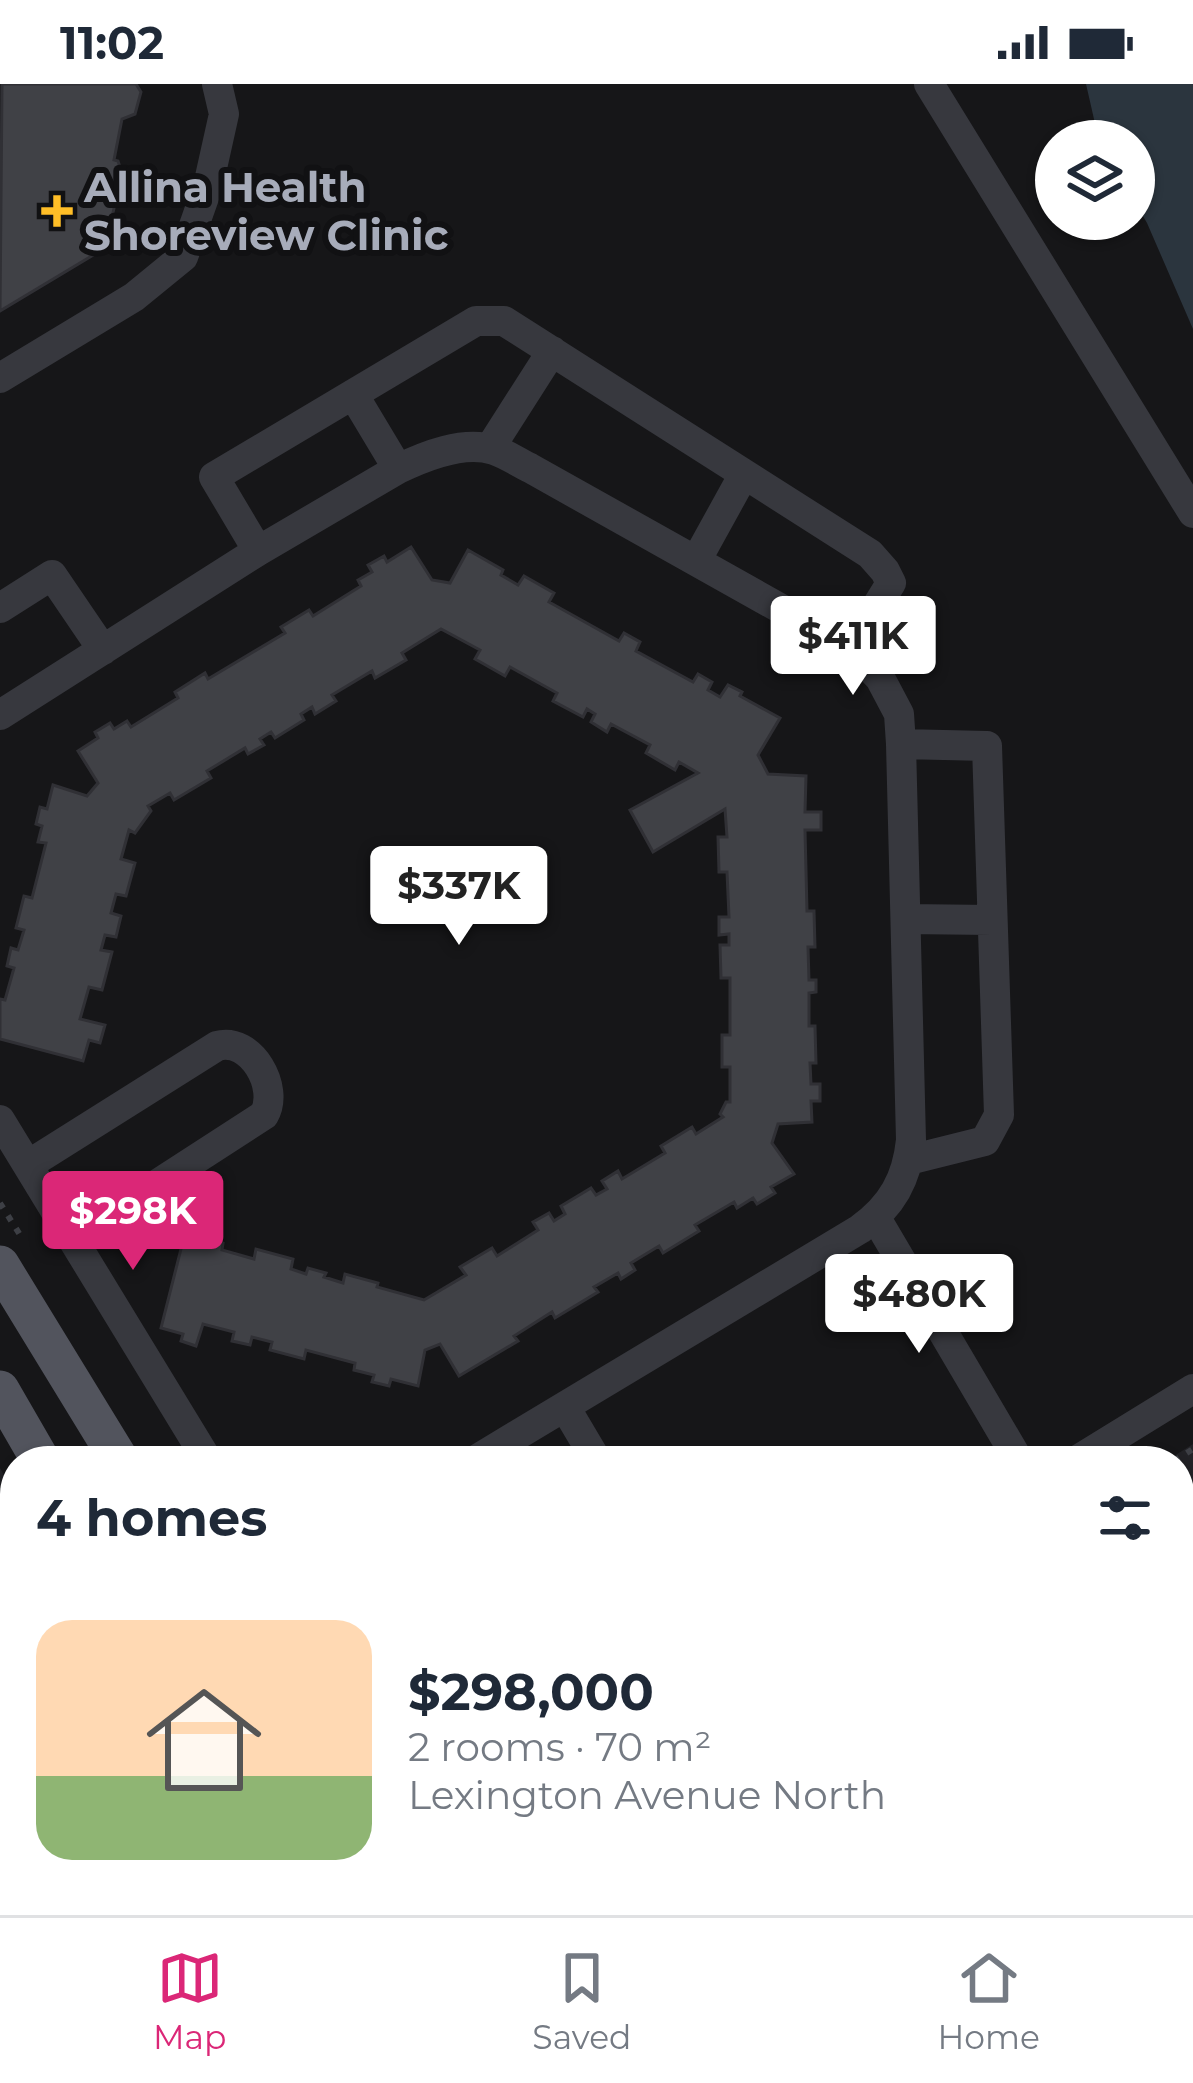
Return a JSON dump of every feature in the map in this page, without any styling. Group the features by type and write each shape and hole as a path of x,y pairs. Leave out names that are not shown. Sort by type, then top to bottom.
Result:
{"main road":[{"path":"0,1265 111,1446"},
{"path":"0,1390 32,1446"}],"street":[{"path":"0,378 134,297 183,257 208,186 224,114 217,84"},
{"path":"929,84 1193,513"},
{"path":"258,551 214,477 476,321 504,321 870,554 891,583 851,648"},
{"path":"490,448 552,352"},
{"path":"353,394 398,469"},
{"path":"0,715 258,551 398,469 457,448 490,448 851,648 880,678 898,714 901,744 911,1140 902,1181 876,1218 499,1446"},
{"path":"696,561 744,474"},
{"path":"0,608 52,574 103,650"},
{"path":"901,744 987,746 998,1115 985,1142 909,1160"},
{"path":"906,920 992,920"},
{"path":"28,1165 226,1042 242,1047 259,1069 270,1092 264,1115 74,1238"},
{"path":"0,1120 199,1446"},
{"path":"876,1218 1010,1446"},
{"path":"1101,1446 1192,1392"},
{"path":"565,1407 588,1446"}],"shaded area":[{"path":"1086,84 1193,84 1193,329 1154,240 1155,120 1094,120"}],"building":[{"name":"Allina Health Shoreview Clinic","path":"2,84 136,84 141,92 135,114 122,119 114,160 122,173 105,248 0,311"},
{"path":"411,547 432,580 450,583 468,550 503,570 501,575 518,585 524,576 554,593 549,602 619,641 624,633 640,642 636,651 693,682 698,674 712,682 708,690 720,697 728,685 780,718 758,755 768,774 806,776 805,812 821,812 821,830 805,830 807,911 814,911 815,947 808,947 809,980 816,980 816,992 809,993 816,1063 810,1063 811,1084 820,1084 820,1101 811,1101 812,1122 778,1124 772,1143 794,1174 771,1187 775,1193 757,1204 753,1198 737,1208 734,1202 695,1225 699,1231 663,1253 659,1246 631,1263 635,1270 621,1279 618,1273 594,1287 598,1292 555,1318 552,1312 514,1336 518,1341 459,1376 440,1344 425,1350 418,1386 391,1379 389,1386 372,1382 374,1375 354,1370 355,1363 306,1350 304,1359 270,1350 272,1342 252,1337 250,1345 232,1341 234,1332 203,1324 196,1346 181,1341 183,1334 161,1328 185,1233 223,1243 222,1250 254,1259 256,1249 293,1259 291,1269 306,1274 308,1268 343,1283 345,1274 424,1300 466,1275 460,1267 492,1248 497,1256 538,1230 533,1222 549,1213 554,1221 565,1214 561,1206 591,1188 596,1195 607,1189 602,1181 618,1171 622,1179 665,1153 661,1146 692,1127 696,1134 723,1117 720,1114 730,1102 730,1067 722,1067 722,1035 730,1035 730,978 721,978 720,945 729,945 729,934 719,935 719,917 729,917 727,872 719,872 718,837 727,837 725,809 653,852 630,810 698,773 679,762 675,770 646,753 650,745 611,724 607,732 591,722 595,714 587,709 583,717 553,701 557,693 510,667 505,676 475,659 480,650 441,629 402,653 406,660 375,678 372,671 332,695 336,701 315,714 312,707 301,714 304,720 275,738 271,732 260,739 264,745 248,754 245,748 207,771 211,778 174,800 170,793 148,806 151,811 135,833 129,830 121,859 135,863 126,896 116,894 111,913 121,916 116,937 105,935 101,950 112,952 102,990 89,987 80,1019 105,1025 100,1043 89,1040 83,1061 0,1039 0,999 5,1000 14,968 7,966 11,948 18,950 24,930 16,928 24,896 32,898 46,843 38,842 40,807 47,809 53,785 87,796 98,783 78,751 98,738 95,732 110,723 114,729 127,721 131,727 178,698 175,692 205,673 208,679 285,633 281,627 309,610 313,616 361,586 358,580 372,572 368,565 384,556 387,562"}],"place":[{"name":"Allina Health Shoreview Clinic","path":"57,211"}]}
